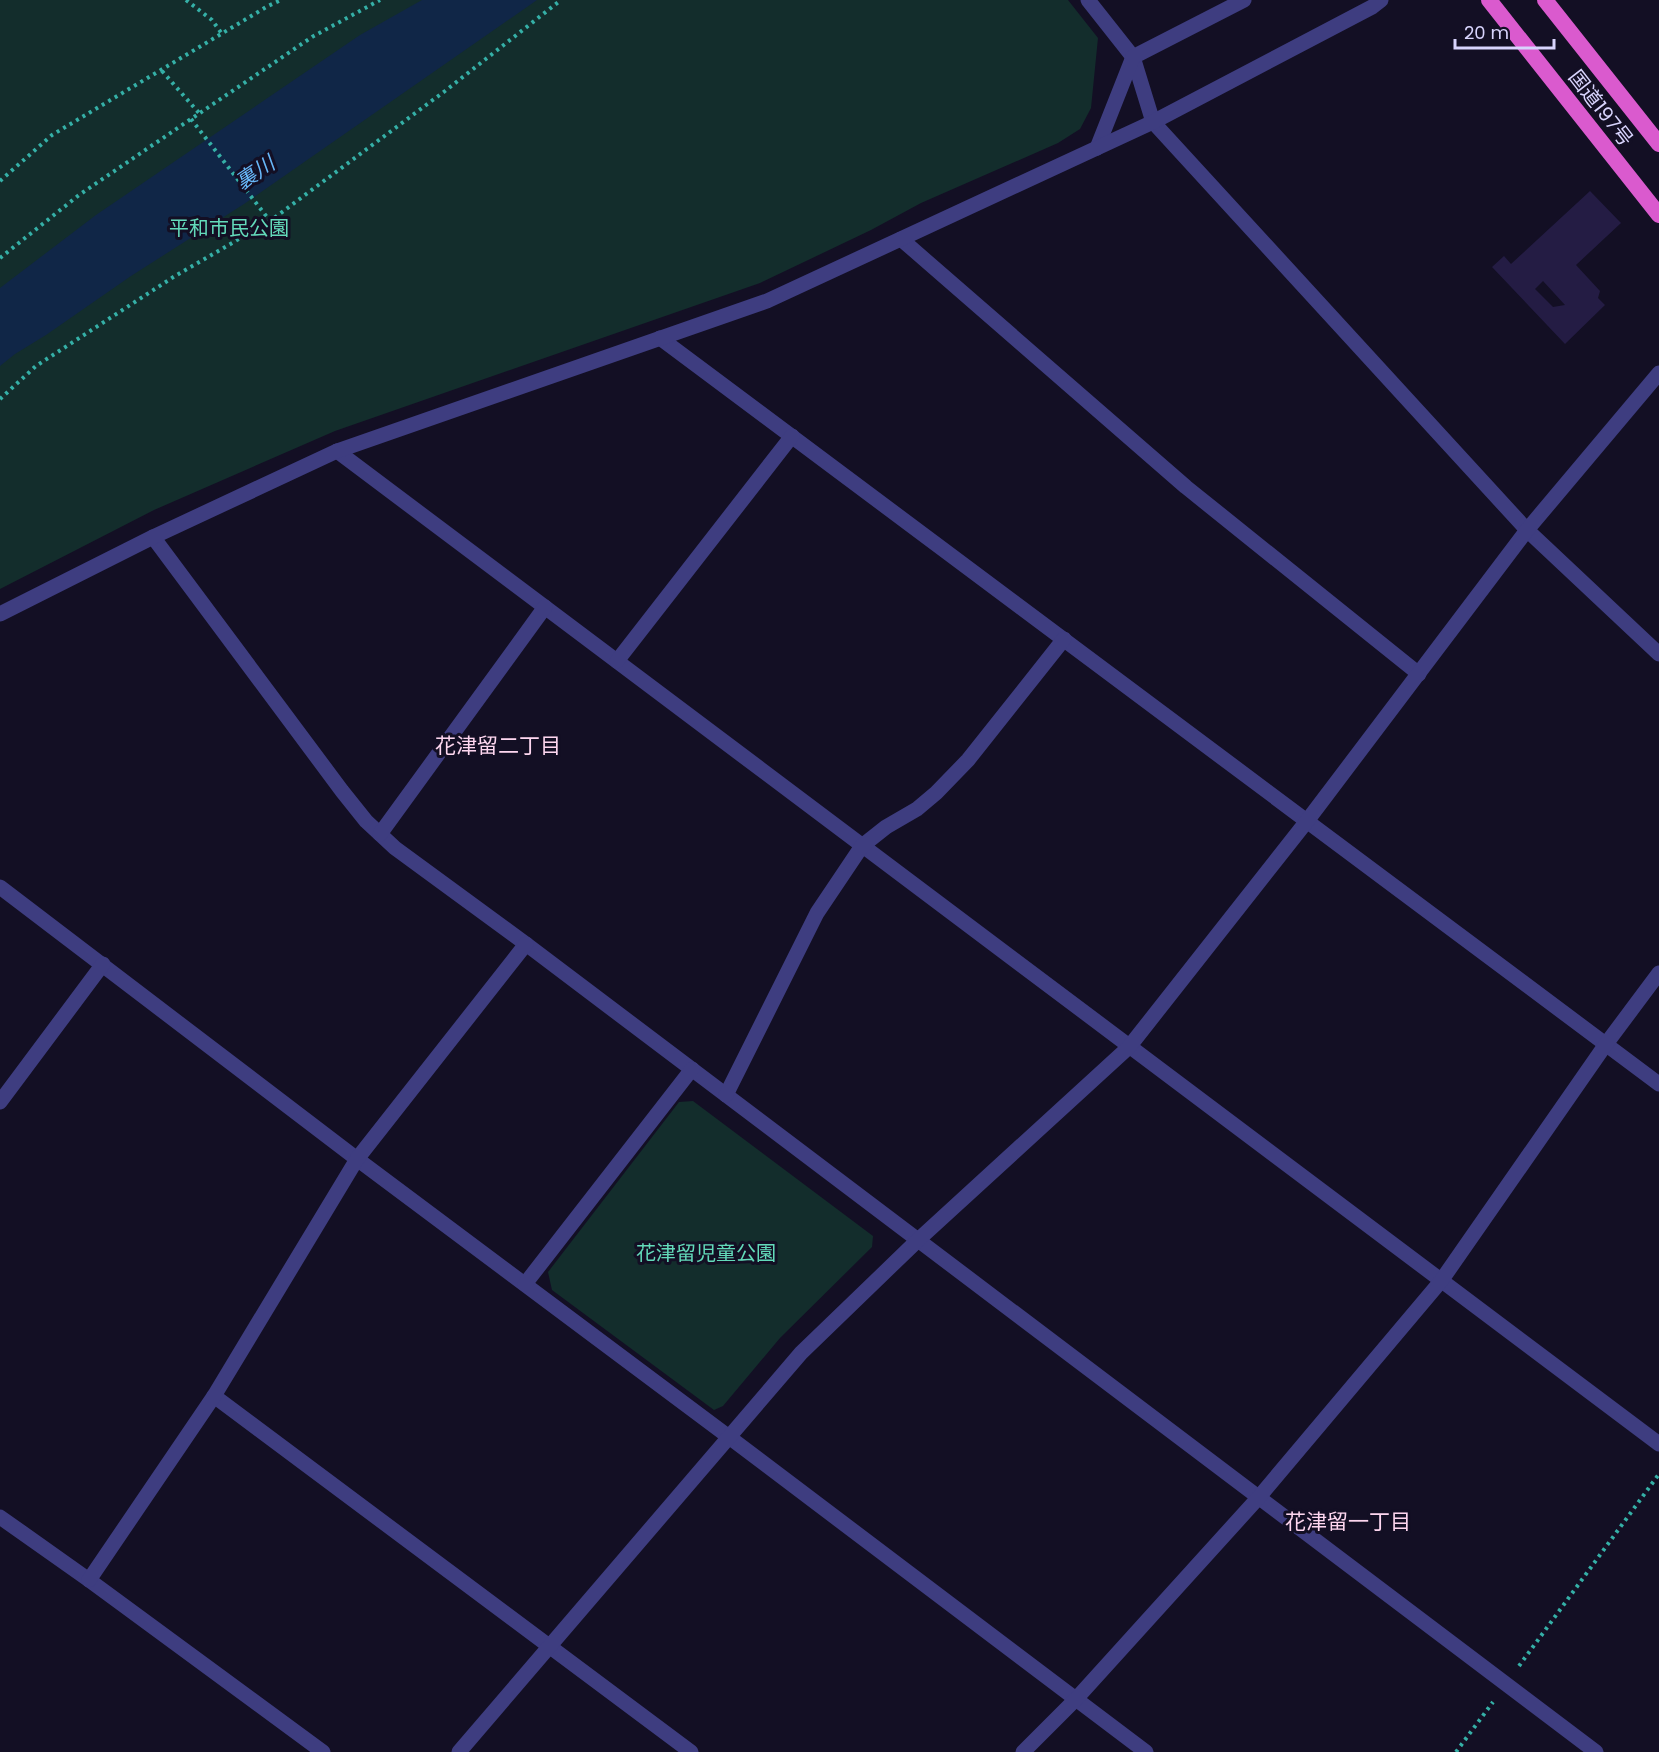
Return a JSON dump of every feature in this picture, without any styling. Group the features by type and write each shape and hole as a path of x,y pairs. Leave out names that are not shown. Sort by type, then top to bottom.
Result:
{"highway":[{"name":"国道197号","path":"1489,0 1659,215"},
{"name":"国道197号","path":"1545,0 1659,144"}],"street":[{"path":"1088,0 1132,57 1153,122 1527,530 1659,654"},
{"path":"1097,148 1132,57 1244,0"},
{"path":"0,614 153,537 337,451 767,301 1153,122 1381,0"},
{"path":"901,239 1186,486 1419,674"},
{"path":"660,338 1659,1084"},
{"path":"459,1752 801,1353 918,1240 1129,1047 1307,821 1527,530 1659,373"},
{"path":"616,661 792,436"},
{"path":"337,451 1659,1444"},
{"path":"153,537 342,792 366,821 395,848 526,944 1596,1752"},
{"path":"380,834 544,607"},
{"path":"726,1095 817,913 862,846 886,827 917,809 944,785 968,760 1064,639"},
{"path":"0,886 357,1159 1146,1752"},
{"path":"89,1580 213,1396 357,1159 526,944"},
{"path":"0,1102 103,964"},
{"path":"1023,1752 1076,1699 1259,1497 1441,1281 1606,1044 1659,974"},
{"path":"525,1284 692,1069"},
{"path":"213,1396 692,1752"},
{"path":"0,1517 323,1752"}],"path":[{"path":"186,0 212,20 222,34"},
{"path":"0,181 52,135 268,6 282,0"},
{"path":"0,258 79,195 199,113 312,37 380,0"},
{"path":"0,399 36,366 175,276 270,221 445,91 561,0"},
{"path":"162,70 199,113"},
{"path":"191,119 270,221"},
{"path":"1517,1669 1659,1474"},
{"path":"1456,1752 1494,1700"}],"green space":[{"name":"平和市民公園","path":"0,0 1068,0 1098,38 1091,108 1080,129 1058,143 921,203 871,230 760,283 335,431 154,510 0,589"},
{"name":"花津留児童公園","path":"693,1101 873,1236 872,1247 780,1338 723,1406 714,1410 552,1290 548,1272 679,1102"}],"water":[{"name":"裏川","path":"422,0 537,0 244,204 131,276 0,366 0,288 96,215 360,35"}],"building":[{"path":"1590,191 1621,223 1576,265 1600,291 1598,298 1605,305 1565,344 1492,267 1504,256 1511,264","holes":["1543,281 1565,305 1553,307 1535,289"]}],"district":[{"name":"花津留二丁目","path":"498,746"},
{"name":"花津留一丁目","path":"1348,1522"}]}
